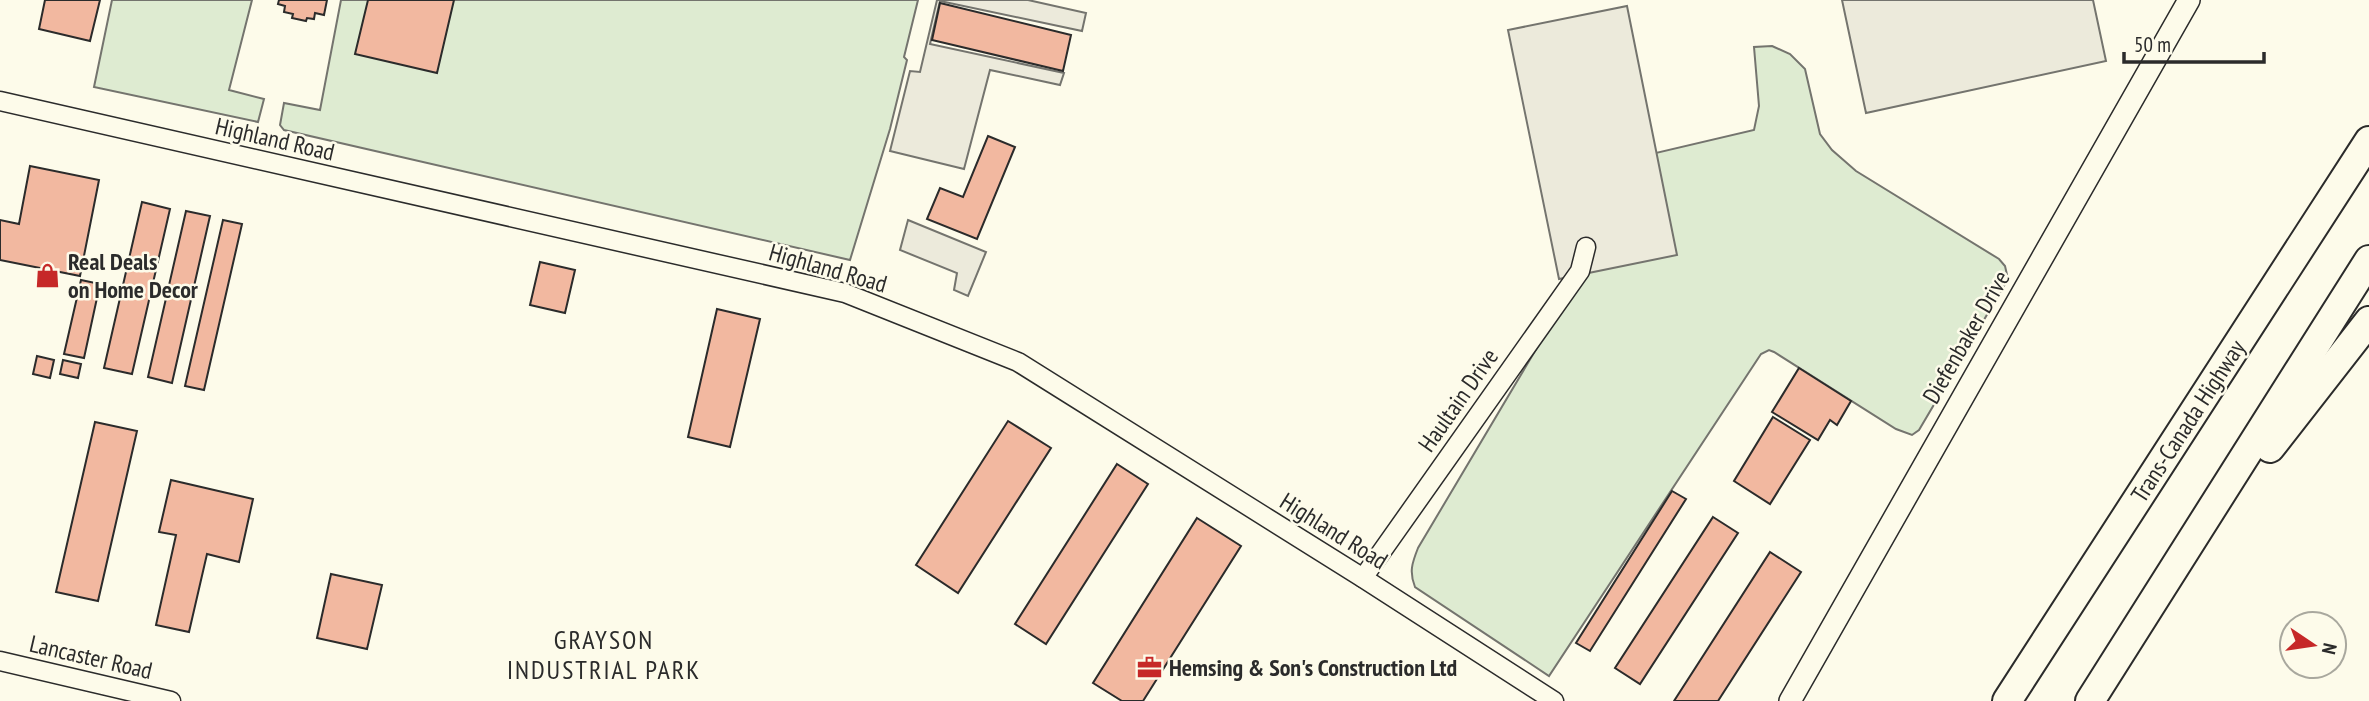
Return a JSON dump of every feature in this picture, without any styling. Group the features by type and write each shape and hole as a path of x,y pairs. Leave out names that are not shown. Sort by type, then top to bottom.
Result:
{"highway":[{"name":"Trans-Canada Highway","path":"2007,701 2369,141"},
{"path":"2090,701 2369,260"},
{"path":"2171,575 2369,321"}],"street":[{"name":"Diefenbaker Drive","path":"1790,701 2189,0"},
{"name":"Highland Road","path":"0,101 845,293 1018,362 1555,701"},
{"name":"Haultain Drive","path":"1363,578 1580,271 1586,247"},
{"name":"Lancaster Road","path":"0,661 171,701"}],"green space":[{"path":"112,0 252,0 229,90 264,99 258,122 94,87"},
{"path":"341,0 918,0 890,129 850,260 284,130 280,125 284,103 320,110"},
{"path":"1772,46 1790,54 1805,69 1820,134 1832,150 1856,171 1999,259 2005,266 2008,279 1919,430 1912,435 1896,429 1774,352 1769,350 1761,354 1549,676 1415,587 1412,572 1416,553 1579,277 1647,155 1754,130 1759,106 1754,47"}],"shaded area":[{"path":"937,0 1028,0 1086,13 1082,31 940,1 930,44 1064,73 1060,85 990,70 964,169 890,151 910,71 920,72"},
{"path":"1842,0 2093,0 2106,61 1866,113"},
{"path":"1627,6 1677,255 1559,279 1508,30"},
{"path":"908,220 986,252 968,296 954,290 957,273 900,250"}],"building":[{"path":"45,0 100,0 90,41 39,29"},
{"path":"279,0 327,0 324,15 315,13 314,19 307,18 306,21 292,18 293,14 284,12 285,6 278,4"},
{"path":"368,0 454,0 437,73 355,54"},
{"path":"940,3 1071,35 1063,71 932,40"},
{"path":"988,136 1015,147 977,239 927,219 940,188 963,197"},
{"path":"30,166 99,180 80,276 0,260 0,220 19,224"},
{"path":"142,202 170,209 132,374 104,368"},
{"path":"186,211 210,216 172,383 148,377"},
{"path":"223,220 242,224 204,390 185,386"},
{"path":"540,262 575,270 565,313 530,305"},
{"path":"81,280 100,284 84,358 64,354"},
{"path":"717,309 760,319 730,447 688,437"},
{"path":"37,356 54,360 50,378 33,374"},
{"path":"63,360 81,364 78,378 60,374"},
{"path":"1799,368 1851,401 1837,425 1830,420 1818,440 1772,412"},
{"path":"1773,417 1810,440 1770,504 1734,481"},
{"path":"1008,421 1051,448 958,593 916,565"},
{"path":"95,422 137,431 98,601 56,592"},
{"path":"1117,464 1148,484 1046,644 1015,624"},
{"path":"171,480 253,499 239,562 207,554 189,632 156,625 176,535 159,532"},
{"path":"1672,491 1686,499 1590,651 1576,643"},
{"path":"1713,517 1738,533 1640,684 1615,668"},
{"path":"1197,518 1241,546 1143,701 1122,701 1093,683"},
{"path":"1770,552 1801,572 1718,701 1674,701"},
{"path":"331,574 382,585 367,649 317,638"}],"place":[{"name":"Real Deals on Home Decor","path":"48,275"},
{"name":"Hemsing & Son's Construction Ltd","path":"1149,667"}],"district":[{"name":"GRAYSON INDUSTRIAL PARK","path":"604,654"}]}
